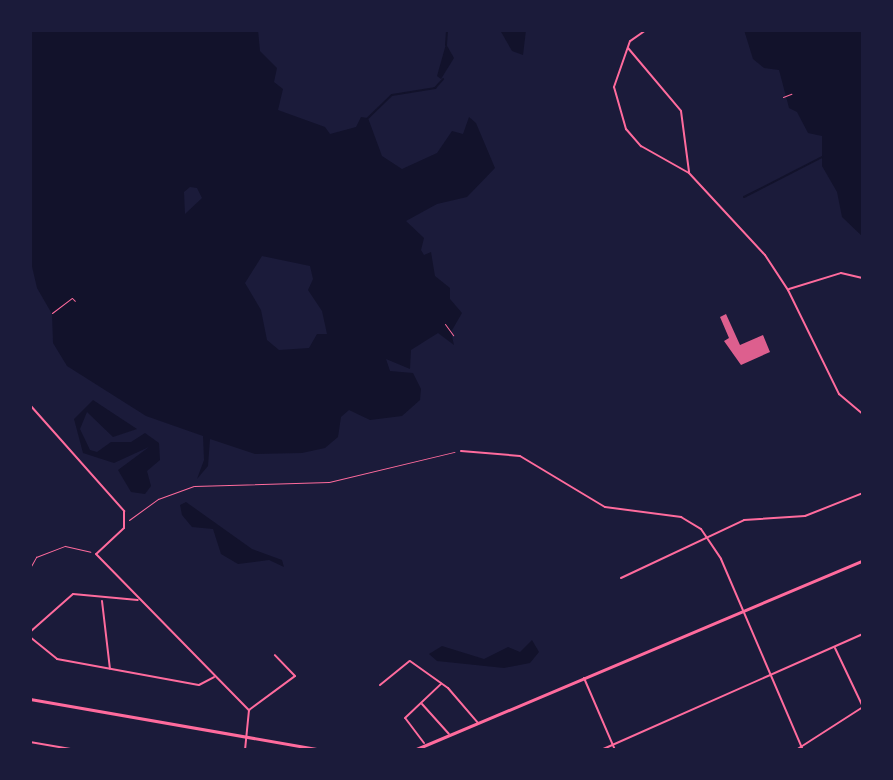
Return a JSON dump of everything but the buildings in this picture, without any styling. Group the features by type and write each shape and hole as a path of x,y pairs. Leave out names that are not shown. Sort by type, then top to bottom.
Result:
{"main road":[{"path":"414,750 743,608 863,560"},
{"path":"30,699 321,750"}],"street":[{"path":"646,30 628,48 614,87 618,115 641,146 689,173 765,255 788,290 839,394 863,414"},
{"path":"628,48 681,111 692,165 689,173"},
{"path":"788,290 841,273 863,278"},
{"path":"30,405 124,511 125,523 96,554 249,710"},
{"path":"461,451 520,456 605,507 681,517 710,538 803,749"},
{"path":"621,578 744,520 805,516 863,493"},
{"path":"30,632 67,596 139,600"},
{"path":"102,599 110,669"},
{"path":"601,750 772,677 863,634"},
{"path":"30,637 57,659 199,685 214,677"},
{"path":"796,750 803,749 863,707 835,648"},
{"path":"245,750 249,710 295,676 275,655"},
{"path":"380,685 403,662 442,683 478,723"},
{"path":"584,677 615,750"},
{"path":"425,746 405,718 442,683"},
{"path":"421,703 444,723 450,735"},
{"path":"30,742 76,750"},
{"path":"39,750 41,743"}],"path":[{"path":"783,97 791,94"},
{"path":"30,242 30,260"},
{"path":"52,313 72,298 75,301"},
{"path":"445,324 453,335"},
{"path":"125,523 158,499 194,486 329,482 461,451"},
{"path":"30,568 36,557 65,546 96,554"}],"shaded area":[{"path":"30,30 258,30 260,51 277,68 274,82 283,89 278,110 325,127 330,134 356,127 361,117 368,118 382,156 402,169 437,153 452,131 463,134 469,117 476,123 495,168 467,197 437,204 406,221 424,238 421,250 424,255 431,252 435,276 450,288 450,299 462,313 451,332 454,345 438,333 411,350 410,369 386,359 390,371 413,373 421,389 420,400 402,416 370,420 349,410 341,417 338,437 325,448 302,453 255,454 210,439 208,466 197,479 204,460 203,436 146,416 67,366 53,343 52,314 37,288 30,258","holes":["190,187 197,188 202,198 185,214 184,192","262,256 310,266 313,279 308,290 322,311 327,334 317,334 309,348 279,350 267,340 261,310 245,283"]},
{"path":"500,30 526,30 523,55 512,51"},
{"path":"744,30 863,30 863,237 842,217 837,192 822,166 822,136 808,133 797,112 789,108 779,70 764,68 753,59"},
{"path":"446,44 454,58 441,79 437,76"},
{"path":"93,400 137,429 113,437 87,412 80,429 90,450 97,452 111,442 131,442 145,433 159,443 160,460 147,471 151,486 145,494 131,492 118,470 149,447 114,463 83,453 74,419"},
{"path":"186,502 252,549 282,560 284,567 269,560 238,564 221,554 213,529 192,527 182,515 180,505"},
{"path":"532,640 539,652 530,663 504,668 437,661 429,654 442,646 484,659 508,647 520,652"}],"waterway":[{"path":"446,45 447,30"},
{"path":"368,118 392,95 435,88 443,79"},
{"path":"744,197 822,157"}]}
